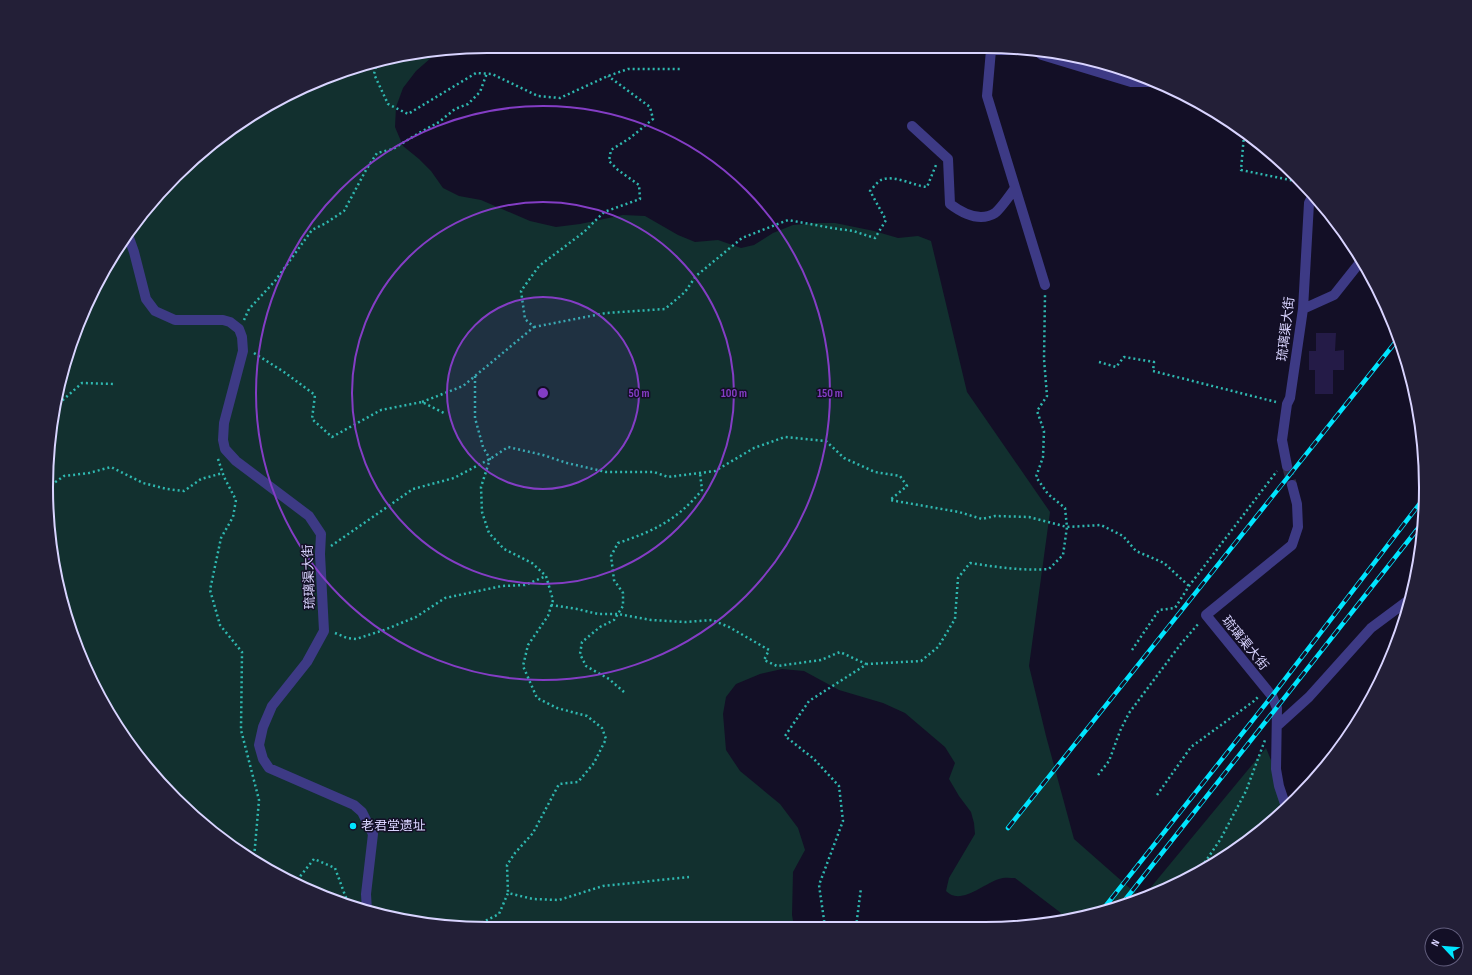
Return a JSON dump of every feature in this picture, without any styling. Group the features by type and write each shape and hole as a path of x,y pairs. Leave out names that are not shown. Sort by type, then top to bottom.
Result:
{"street":[{"path":"991,53 987,96 1046,284"},
{"path":"1055,59 1131,82 1140,82"},
{"path":"912,126 948,159 950,204 969,216 983,216 995,212 1015,188"},
{"name":"琉璃渠大街","path":"1286,463 1282,440 1286,404 1290,398 1303,309 1310,200"},
{"path":"130,241 146,299 155,311 175,320 223,320 230,322 239,329 242,337 243,351 224,423 223,440 225,449"},
{"path":"1303,309 1334,294 1358,265"},
{"name":"琉璃渠大街","path":"225,449 236,461 309,516 320,534 324,631"},
{"name":"琉璃渠大街","path":"1284,802 1279,786 1276,769 1277,708 1272,696 1206,615 1292,545 1298,527 1297,504 1292,485"},
{"path":"1277,726 1309,697 1371,628 1403,604"},
{"path":"324,631 307,662 272,706 263,727 259,745 263,759 269,768 354,805 362,812 373,834 366,894 367,905"}],"path":[{"path":"376,68 374,74 388,104 408,114 476,73 492,74 538,96 560,98 608,76 628,69 680,68"},
{"path":"239,329 250,309 275,281 312,230 344,211 377,153 393,149 440,122 455,109 468,104 480,92 487,73"},
{"path":"534,328 525,319 521,291 539,266 584,232 604,212 640,199 639,185 618,170 609,161 611,150 630,138 653,119 650,107 608,76"},
{"path":"1244,139 1241,170 1292,180"},
{"path":"243,346 284,372 315,395 312,419 332,437 381,410 422,402 463,386 534,328 606,312 665,309 685,292 696,276 742,238 788,220 832,228 853,230 875,238 886,220 870,191 882,180 896,178 919,186 927,187 941,153"},
{"path":"551,606 577,609 598,614 618,614 651,620 685,622 712,620 729,627 769,650 764,660 777,666 821,660 840,652 867,664 921,661 938,647 955,619 958,578 970,563 1028,570 1049,569 1063,555 1067,527 1065,508 1048,494 1036,477 1043,457 1044,432 1038,411 1047,396 1044,359 1046,284"},
{"path":"1099,362 1116,368 1124,357 1154,362 1153,371 1286,404"},
{"path":"475,376 475,418 483,447 490,459 481,487 482,512 489,533 504,549 532,563 546,576 553,600 548,616 528,645 523,666 537,698 557,708 586,716 602,728 606,740 594,763 578,782 559,784 532,833 515,852 507,865 508,893 499,914 484,922"},
{"path":"61,402 82,383 115,384"},
{"path":"422,402 444,412"},
{"path":"320,554 413,489 454,478 490,459 508,447 606,472 654,472 668,477 714,471 754,448 785,437 826,441 844,458 875,472 900,476 907,486 890,500 959,512 982,519 994,516 1029,517 1067,527 1100,525 1123,536 1136,551 1164,563 1189,586"},
{"path":"225,449 216,451 223,473 236,500 233,517 221,538 210,590 220,625 242,652 241,730 259,800 254,854"},
{"path":"1132,650 1159,610 1175,608 1189,586 1286,463"},
{"path":"53,484 64,476 89,473 111,467 143,483 167,489 184,491 201,479 223,473"},
{"path":"624,692 609,679 586,666 580,654 582,642 600,627 614,620 623,606 623,593 614,580 612,556 618,543 659,528 688,506 702,490 700,473"},
{"path":"324,631 336,633 347,638 356,639 416,617 445,598 502,586 525,585 546,576"},
{"path":"1098,775 1109,761 1129,712 1180,645 1206,615"},
{"path":"824,922 820,885 843,821 839,786 814,759 785,736 809,701 867,664"},
{"path":"1157,795 1191,747 1254,701 1266,689"},
{"path":"1205,862 1220,840 1246,791 1267,736"},
{"path":"298,879 314,859 334,868 346,898"},
{"path":"508,893 533,899 559,900 603,886 689,877"},
{"path":"857,922 861,888"}],"green space":[{"path":"432,57 416,71 403,88 396,107 395,127 403,146 431,171 443,188 459,196 481,200 530,221 556,227 580,224 623,215 645,216 678,235 695,242 718,240 741,248 754,245 773,233 793,225 816,223 835,223 874,231 898,238 918,236 931,241 967,392 1050,512 1029,666 1074,839 1137,894 1097,907 1059,915 1061,913 1015,878 999,879 965,895 952,895 946,891 949,878 975,834 971,812 949,779 955,763 945,747 905,713 883,703 839,690 804,671 782,669 760,674 736,684 726,697 723,714 726,750 740,771 780,804 798,828 805,850 793,872 793,922 488,922 431,918 403,914 375,907 321,889 270,864 246,849 201,814 180,795 143,752 126,729 111,705 86,654 76,627 61,572 54,516 53,488 54,459 61,403 76,348 86,321 111,270 126,246 161,201 180,180 223,143 246,126 270,111 321,86 375,68 403,61"},
{"path":"1266,748 1287,799 1249,832 1226,849 1202,864 1149,890"}],"building":[{"path":"1316,333 1336,333 1335,351 1344,350 1344,370 1333,370 1333,394 1315,394 1315,370 1309,370 1309,351 1316,351"}],"tunnel":[{"path":"1287,466 1292,485"}],"railway":[{"path":"1008,828 1394,344"},
{"path":"1107,904 1272,696 1418,505"},
{"path":"1126,898 1416,530"}],"place":[{"name":"老君堂遗址","path":"353,826"}]}
